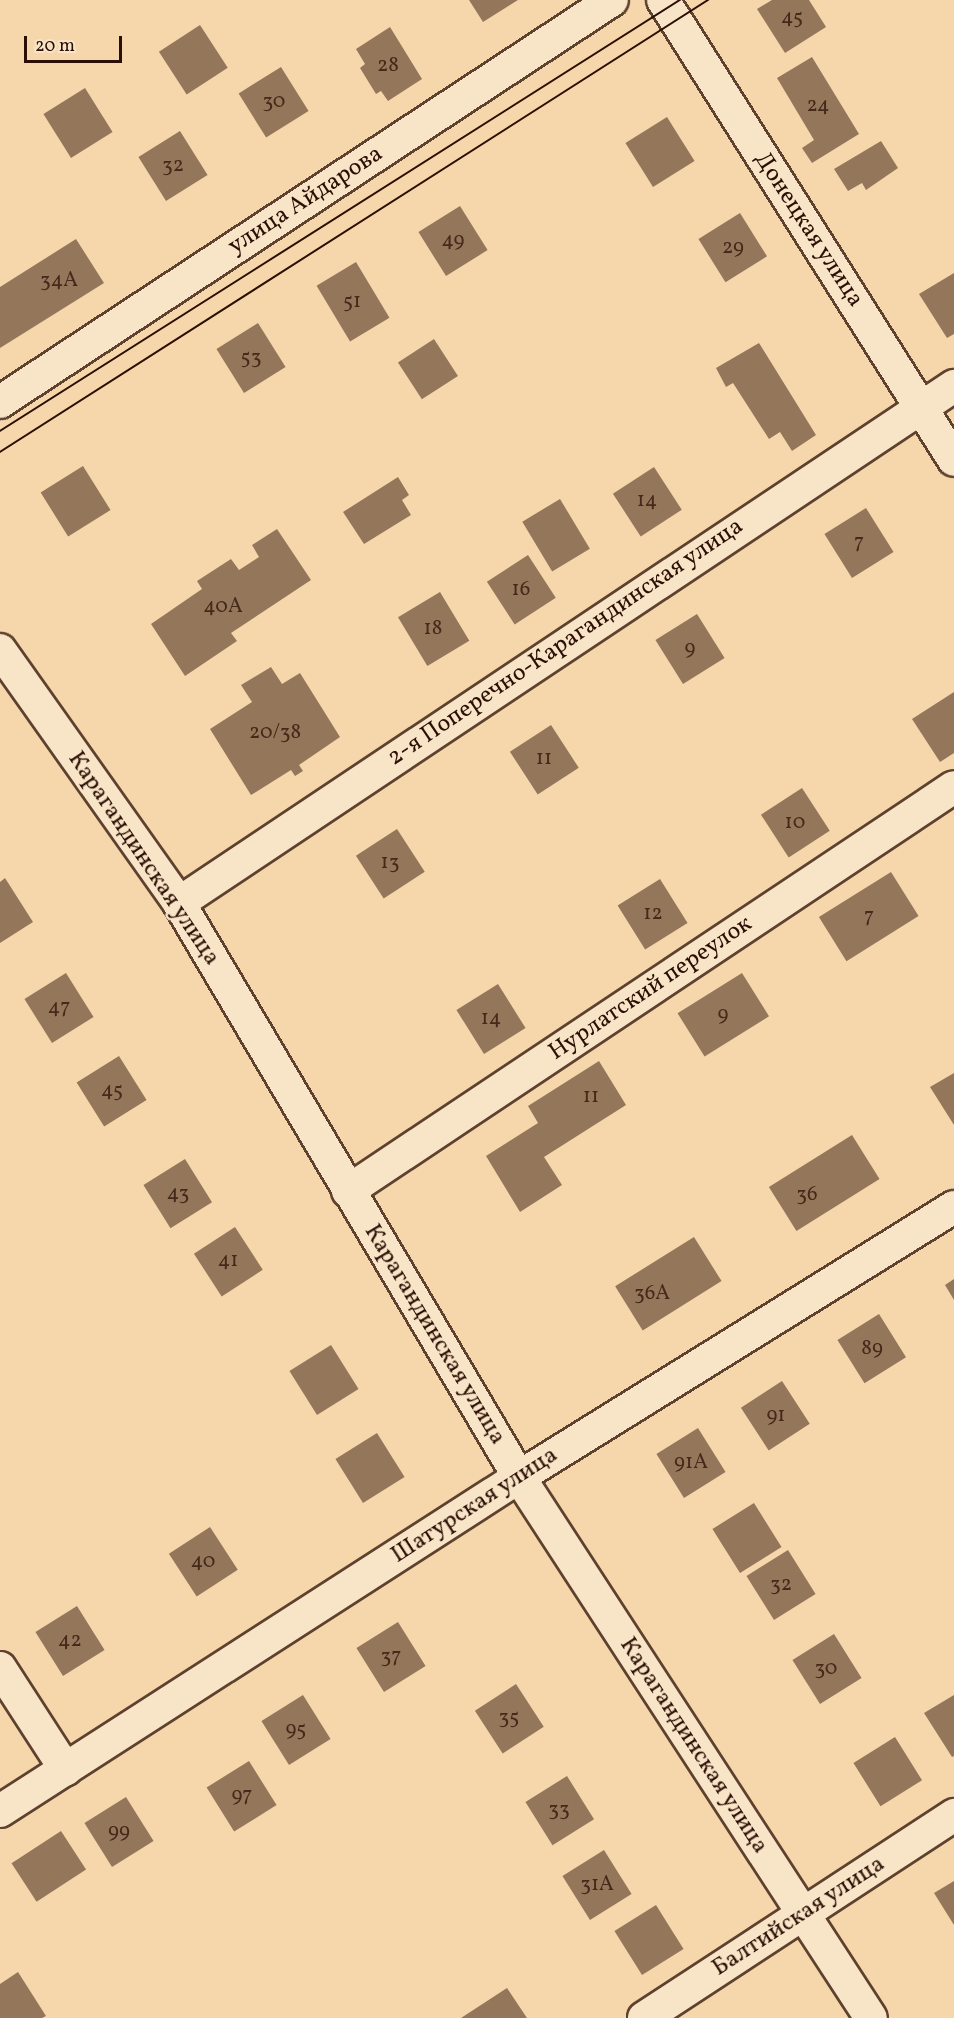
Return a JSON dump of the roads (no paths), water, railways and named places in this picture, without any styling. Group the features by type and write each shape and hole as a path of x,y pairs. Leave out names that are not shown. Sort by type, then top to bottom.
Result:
{"street":[{"name":"улица Айдарова","path":"0,402 612,0"},
{"name":"Донецкая улица","path":"663,0 954,460"},
{"name":"2-я Поперечно-Карагандинская улица","path":"179,903 920,406 954,386"},
{"name":"Карагандинская улица","path":"0,650 179,903 519,1477 871,2018"},
{"name":"Нурлатский переулок","path":"348,1191 954,787"},
{"name":"Шатурская улица","path":"0,1811 519,1477 954,1207"},
{"path":"0,1668 66,1770"},
{"name":"Балтийская улица","path":"644,2018 954,1815"}],"tram line":[{"path":"0,431 680,0"},
{"path":"0,452 708,0"}]}
